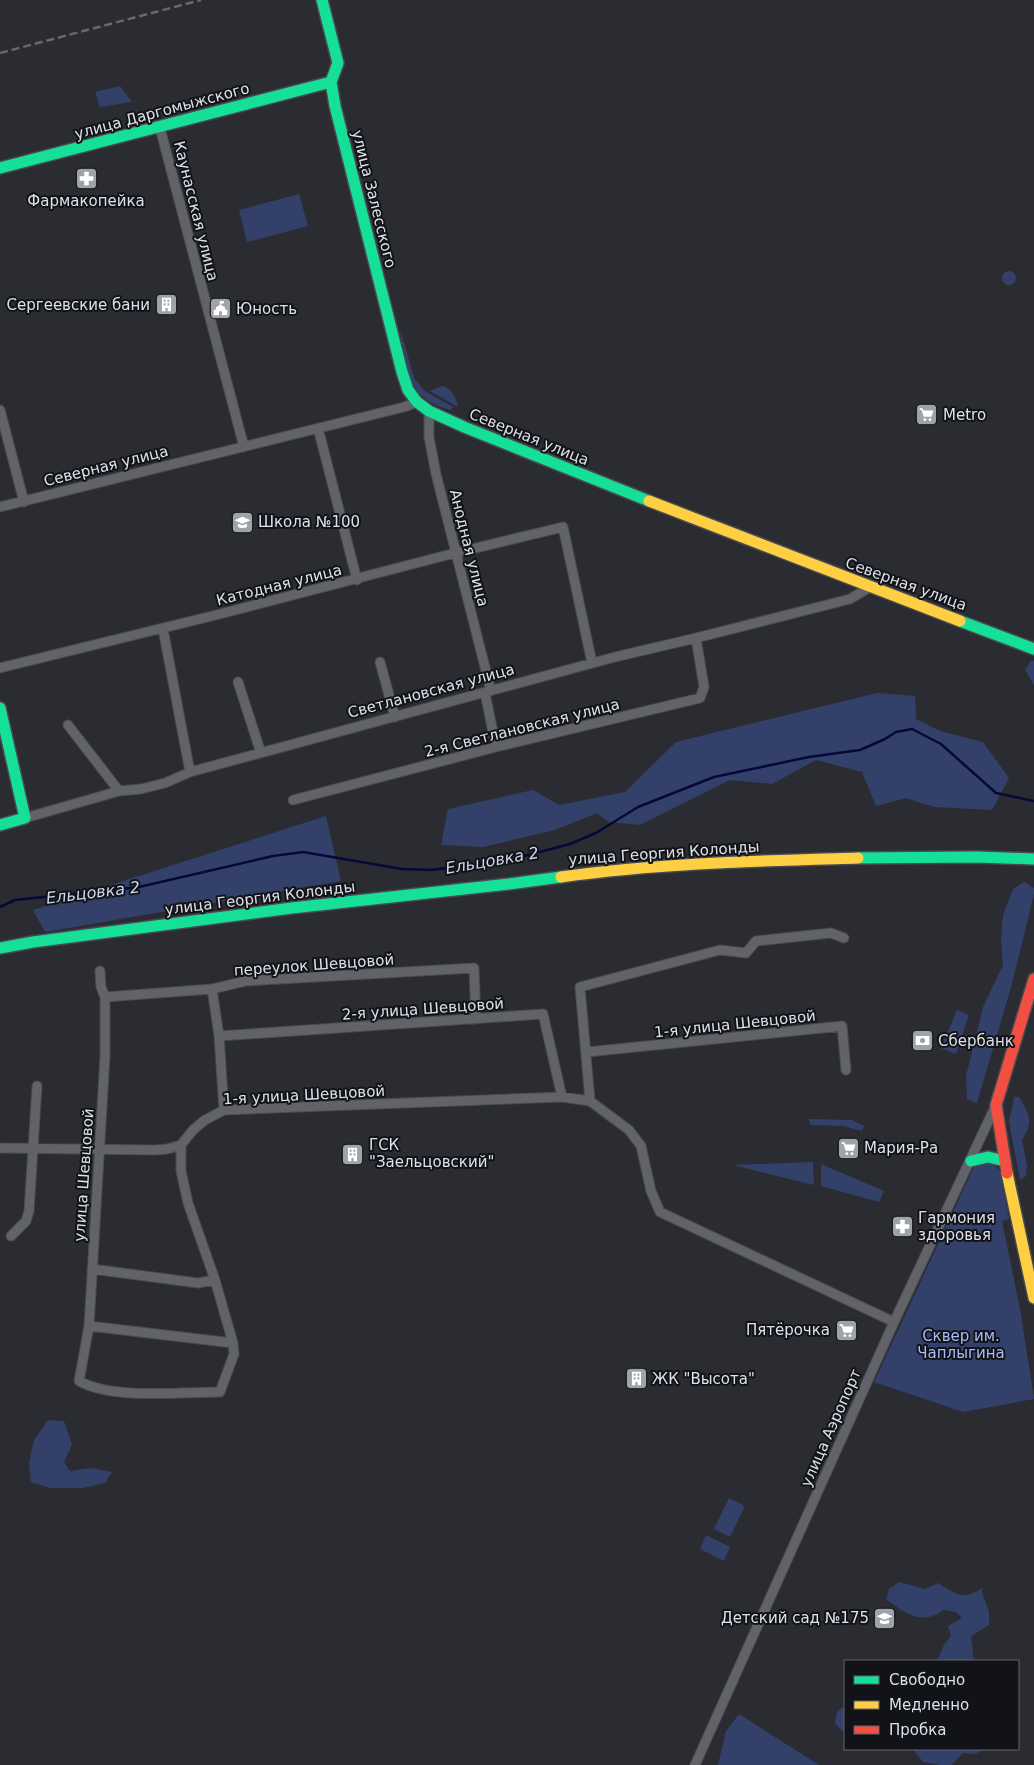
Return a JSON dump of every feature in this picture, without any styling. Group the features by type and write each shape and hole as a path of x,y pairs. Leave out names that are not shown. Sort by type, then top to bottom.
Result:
{"main road":[{"name":"улица Залесского","path":"322,0 338,63 331,82 335,106 402,372 408,390 417,402"},
{"name":"улица Даргомыжского","path":"0,168 160,128 331,82"},
{"name":"Северная улица","path":"417,402 429,411 464,427 663,507 1034,649"},
{"path":"0,708 25,818"},
{"name":"Светлановская улица","path":"0,825 25,818"},
{"name":"улица Георгия Колонды","path":"0,948 292,908 509,884 616,869 697,863 902,857 1034,859"},
{"path":"1034,979 996,1105 1005,1161 1034,1298"},
{"path":"971,1161 986,1156 994,1156 1005,1161"}],"street":[{"name":"Каунасская улица","path":"160,128 244,447"},
{"name":"Северная улица","path":"0,507 404,407 417,402"},
{"path":"0,410 24,502"},
{"name":"Анодная улица","path":"429,411 429,437 436,474 488,692 496,747"},
{"path":"318,428 357,580"},
{"name":"Катодная улица","path":"0,668 357,580 455,552 563,526 592,663"},
{"name":"Светлановская улица","path":"25,818 119,791 140,789 165,783 190,772 592,663 850,599 870,587"},
{"path":"163,628 190,772"},
{"name":"2-я Светлановская улица","path":"293,800 496,747 700,698 704,687 696,638"},
{"path":"380,662 395,717"},
{"path":"238,682 261,753"},
{"path":"68,725 119,791"},
{"path":"844,938 831,933 756,941 746,953 720,950 580,987 590,1101 629,1130 641,1146 651,1191 660,1212 894,1322"},
{"name":"переулок Шевцовой","path":"105,997 212,989 246,981 474,968 476,1019"},
{"name":"улица Шевцовой","path":"100,971 101,987 105,997 105,1056 89,1326 79,1382 110,1392 220,1392 234,1354 233,1342"},
{"path":"212,989 219,1036 224,1110"},
{"name":"2-я улица Шевцовой","path":"219,1036 543,1014 562,1097"},
{"name":"1-я улица Шевцовой","path":"587,1052 842,1026 846,1070"},
{"path":"11,1236 26,1221 29,1211 37,1086"},
{"name":"1-я улица Шевцовой","path":"181,1144 192,1130 205,1120 224,1110 562,1097 590,1101"},
{"name":"улица Аэропорт","path":"695,1765 894,1322 996,1105"},
{"path":"0,1148 155,1150 167,1149 181,1144 181,1171 188,1203 215,1280 233,1342 89,1326"},
{"path":"92,1269 198,1283 215,1280"}],"green space":[{"path":"120,86 132,102 100,107 95,92"},
{"path":"299,194 308,226 247,242 239,210"},
{"path":"1009,271 1014,273 1016,278 1014,283 1009,285 1004,283 1002,278 1004,273"},
{"path":"400,328 414,378 425,391 453,407 451,410 425,399 417,390 407,369"},
{"path":"442,386 453,394 458,407 430,391"},
{"path":"1031,660 1034,661 1034,685 1025,670"},
{"path":"877,693 915,696 916,719 940,731 983,742 1009,778 992,810 934,807 906,798 876,806 862,772 816,760 772,784 730,780 640,825 609,822 597,813 555,830 483,847 441,845 448,809 533,790 559,805 625,792 676,742"},
{"path":"326,816 341,881 45,932 33,910"},
{"path":"1024,882 1034,888 1034,894 1012,984 977,1103 967,1099 966,1076 983,1007 1003,965 1001,939 1003,915 1013,889"},
{"path":"957,1010 969,1015 956,1054 941,1048"},
{"path":"1014,1097 1019,1097 1029,1118 1028,1128 1022,1140 1027,1166 1026,1176 1020,1180 1009,1122"},
{"path":"809,1119 852,1120 864,1126 862,1131 843,1126 810,1125"},
{"path":"813,1162 814,1185 733,1165"},
{"name":"Сквер им. Чаплыгина","path":"983,1162 992,1163 1000,1171 1009,1219 1002,1221 1021,1314 1034,1399 963,1412 874,1382 974,1167"},
{"path":"821,1164 884,1191 879,1202 821,1186"},
{"path":"48,1420 64,1421 72,1445 64,1462 70,1471 91,1468 112,1472 105,1483 83,1488 50,1488 31,1482 29,1463 34,1440"},
{"path":"729,1498 745,1506 730,1537 714,1529"},
{"path":"706,1535 730,1547 724,1561 700,1549"},
{"path":"899,1582 925,1589 938,1583 955,1593 964,1595 982,1588 989,1612 989,1625 971,1636 974,1660 937,1660 944,1645 951,1636 948,1626 962,1618 956,1612 944,1610 928,1617 914,1616 886,1599 889,1589"},
{"path":"842,1707 844,1708 844,1732 835,1723 837,1712"},
{"path":"739,1714 819,1765 718,1765 726,1731"},
{"path":"914,1750 984,1750 975,1754 963,1753 952,1765 923,1762"}],"waterway":[{"name":"Ельцовка 2","path":"0,907 15,900 139,887 273,856 303,852 402,869 431,870 509,860 570,844 596,833 638,807 714,777 809,757 860,750 896,732 912,729 941,744 996,793 1034,801"}],"railway":[{"path":"0,53 201,0"}],"traffic: fast":[{"path":"322,0 338,63 331,82 335,106 408,390 417,402 429,411 464,427 649,501"},
{"path":"0,168 331,82"},
{"path":"960,621 1034,649"},
{"path":"0,708 25,818 0,825"},
{"path":"858,858 977,857 1034,859"},
{"path":"0,948 292,908 561,877"},
{"path":"971,1161 988,1157 1005,1161"}],"traffic: slow":[{"path":"649,501 960,621"},
{"path":"561,877 672,866 858,858"},
{"path":"1007,1173 1034,1298"}],"traffic: jam":[{"path":"1007,1173 996,1105 1034,979"}],"place":[{"name":"Фармакопейка","path":"86,178"},
{"name":"Сергеевские бани","path":"166,305"},
{"name":"Юность","path":"220,309"},
{"name":"Metro","path":"927,415"},
{"name":"Школа №100","path":"242,522"},
{"name":"Сбербанк","path":"922,1041"},
{"name":"Мария-Ра","path":"848,1148"},
{"name":"ГСК \"Заельцовский\"","path":"353,1154"},
{"name":"Гармония здоровья","path":"902,1227"},
{"name":"Пятёрочка","path":"846,1330"},
{"name":"ЖК \"Высота\"","path":"636,1379"},
{"name":"Детский сад №175","path":"885,1618"}]}
